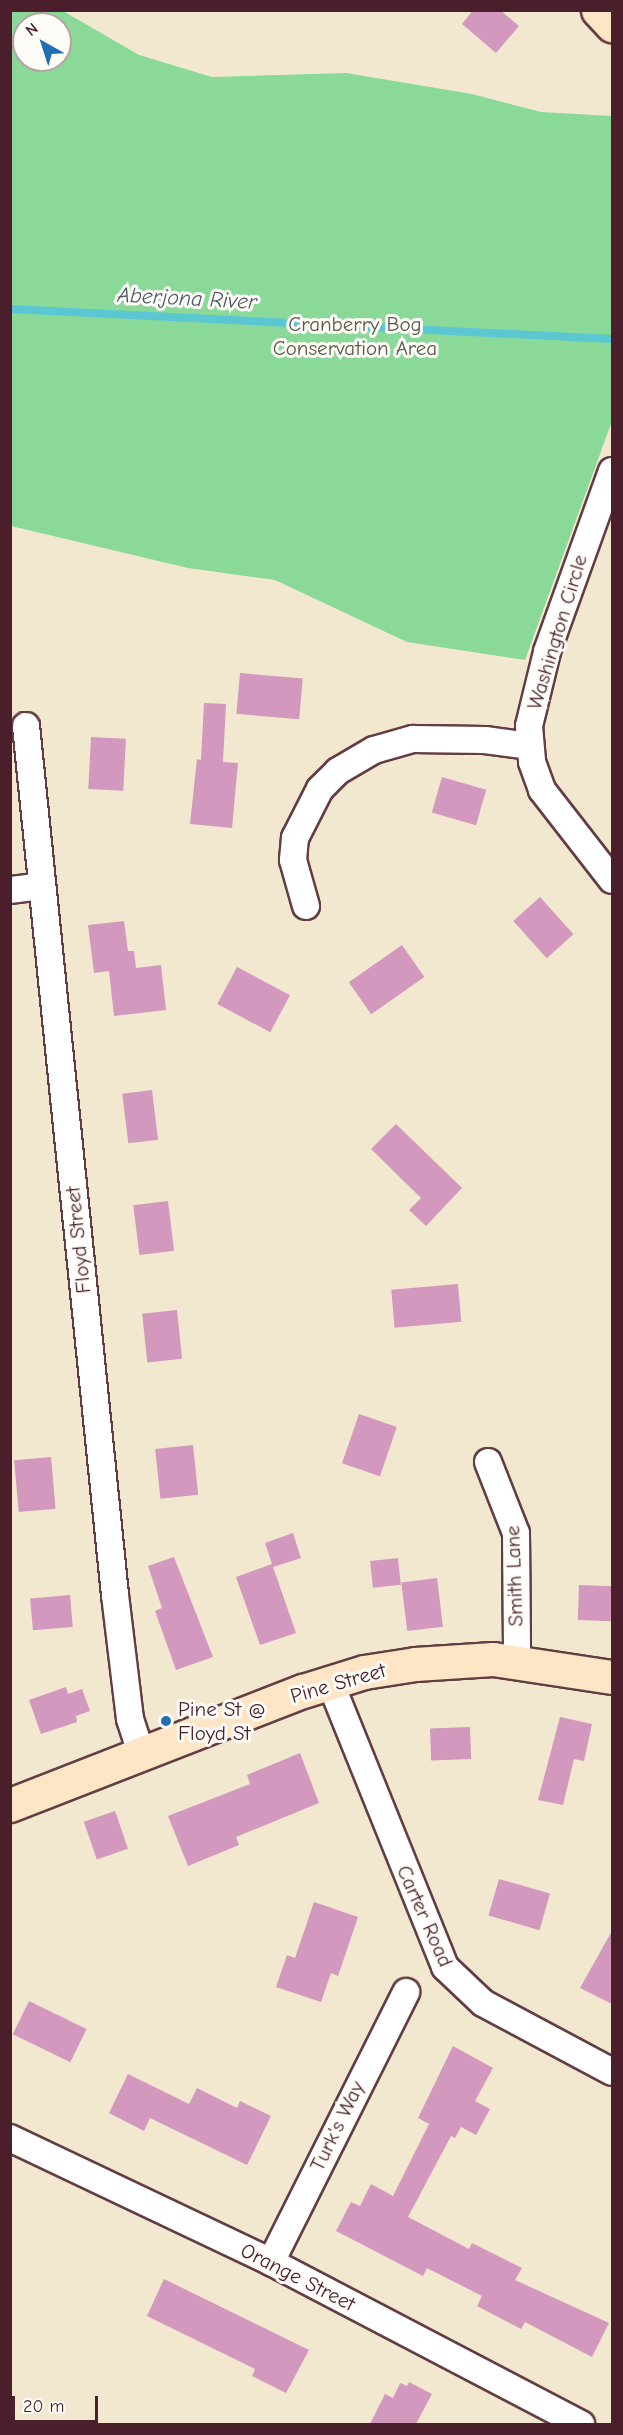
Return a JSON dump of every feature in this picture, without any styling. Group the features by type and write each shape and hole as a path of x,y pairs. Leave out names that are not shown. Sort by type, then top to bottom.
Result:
{"street":[{"path":"598,10 612,25"},
{"name":"Washington Circle","path":"612,471 538,679 531,707 529,746 542,790 612,880"},
{"name":"Floyd Street","path":"26,726 40,886 115,1595 130,1719 141,1752"},
{"path":"306,906 295,872 295,838 320,789 339,771 374,750 412,740 485,740 529,746"},
{"path":"10,890 40,886"},
{"name":"Smith Lane","path":"488,1462 514,1526 517,1660"},
{"name":"Pine Street","path":"10,1805 141,1752 330,1682 415,1664 517,1660 612,1677"},
{"name":"Carter Road","path":"330,1682 434,1946 449,1973 483,2003 612,2072"},
{"name":"Turk's Way","path":"271,2262 406,1992"},
{"name":"Orange Street","path":"10,2138 271,2262 581,2424"}],"green space":[{"name":"Cranberry Bog Conservation Area","path":"11,10 65,12 12,12 12,72 72,72 72,16 139,55 212,77 346,73 472,94 541,112 612,116 612,421 525,660 407,642 275,580 188,568 11,526"}],"building":[{"path":"473,10 500,10 519,26 496,53 462,24"},
{"path":"240,673 303,678 299,719 236,714"},
{"path":"204,703 226,704 223,762 238,763 232,828 190,824 197,759 201,760"},
{"path":"91,737 126,739 123,791 88,789"},
{"path":"442,777 486,790 476,825 432,813"},
{"path":"540,897 573,934 547,958 513,921"},
{"path":"124,921 128,951 134,951 136,968 161,965 166,1010 114,1016 109,971 94,973 88,925"},
{"path":"402,945 424,977 371,1014 349,982"},
{"path":"237,967 290,995 270,1032 217,1004"},
{"path":"152,1090 158,1140 128,1143 122,1094"},
{"path":"396,1124 462,1188 426,1226 409,1210 421,1198 371,1149"},
{"path":"168,1201 174,1251 139,1255 133,1205"},
{"path":"458,1284 461,1322 395,1328 391,1290"},
{"path":"177,1310 182,1359 147,1362 142,1314"},
{"path":"359,1414 397,1427 380,1476 342,1463"},
{"path":"193,1445 198,1495 160,1499 155,1449"},
{"path":"51,1457 56,1509 19,1512 14,1460"},
{"path":"293,1533 301,1558 273,1567 296,1633 260,1645 236,1577 272,1564 265,1543"},
{"path":"174,1557 213,1657 176,1670 155,1611 162,1608 148,1566"},
{"path":"398,1558 401,1585 373,1588 370,1561"},
{"path":"437,1578 443,1627 407,1631 401,1582"},
{"path":"579,1585 612,1586 611,1621 578,1620"},
{"path":"70,1595 73,1627 33,1630 30,1598"},
{"path":"66,1687 68,1694 82,1689 90,1711 76,1716 77,1722 41,1734 29,1700"},
{"path":"560,1717 592,1724 584,1761 574,1759 563,1805 538,1800"},
{"path":"470,1727 471,1759 431,1760 430,1728"},
{"path":"300,1753 319,1803 236,1837 239,1845 188,1866 168,1816 250,1784 247,1775"},
{"path":"115,1811 128,1849 97,1860 84,1822"},
{"path":"499,1879 550,1894 539,1930 489,1916"},
{"path":"314,1902 358,1917 338,1976 331,1973 321,2002 276,1987 287,1955 295,1958"},
{"path":"612,1931 612,2004 580,1988"},
{"path":"29,2001 87,2029 70,2062 13,2034"},
{"path":"453,2046 493,2068 475,2101 490,2109 476,2135 461,2127 455,2138 451,2136 408,2217 469,2249 472,2243 522,2268 515,2280 609,2323 592,2357 525,2322 521,2329 477,2306 482,2296 427,2268 423,2276 336,2231 351,2202 360,2206 371,2184 393,2196 429,2124 418,2118"},
{"path":"128,2074 189,2104 197,2088 237,2108 240,2101 271,2116 247,2165 150,2118 144,2131 109,2113"},
{"path":"164,2279 309,2350 286,2393 252,2376 255,2369 147,2316"},
{"path":"409,2382 432,2394 416,2424 370,2424 385,2394 393,2398 400,2383 407,2386"}],"waterway":[{"name":"Aberjona River","path":"10,309 612,339"}],"place":[{"name":"Pine St @ Floyd St","path":"166,1721"}]}
